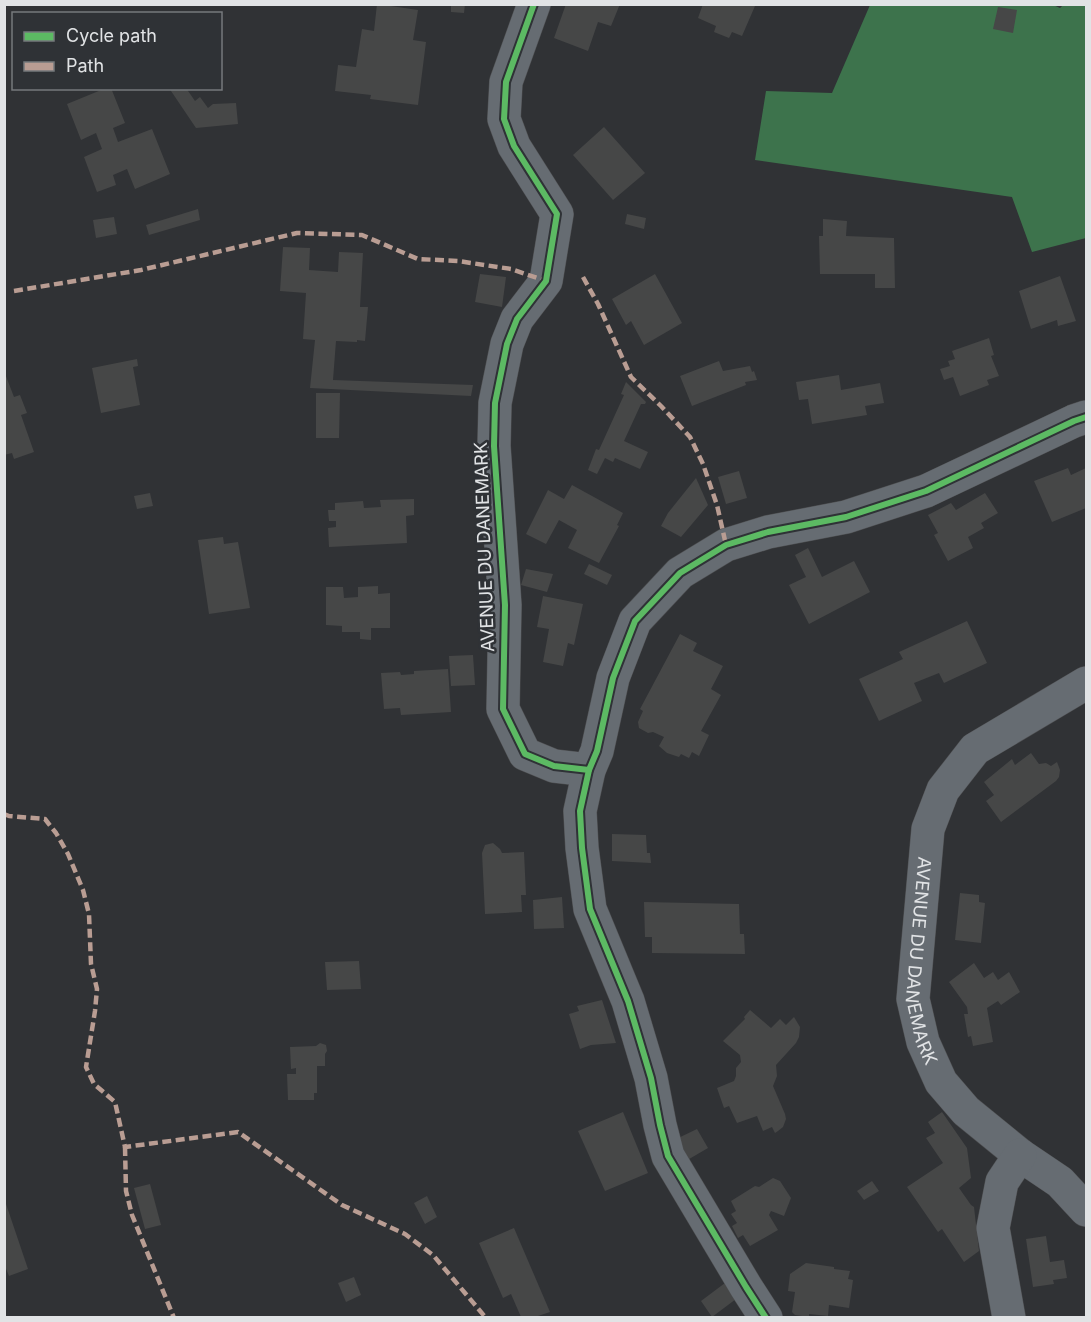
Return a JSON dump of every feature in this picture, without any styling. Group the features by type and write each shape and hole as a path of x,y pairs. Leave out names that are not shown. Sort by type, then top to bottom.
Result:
{"street":[{"name":"AVENUE DU DANEMARK","path":"534,4 506,82 504,119 514,146 557,214 546,281 517,319 507,344 495,403 494,446 505,605 503,709 525,754 554,766 588,770"},
{"path":"766,1317 668,1156 651,1078 628,1001 590,909 580,811 588,770 597,751 613,678 635,621 680,573 726,545 768,532 846,517 926,491 1086,417"},
{"name":"AVENUE DU DANEMARK","path":"1086,683 975,749 943,790 928,829 913,999 923,1042 941,1082 966,1111 1020,1155 1060,1182 1086,1210"},
{"path":"1009,1317 993,1228 1002,1182 1020,1155"}],"green space":[{"path":"1051,4 1060,8 1063,5 1086,5 1086,238 1032,252 1012,197 755,160 766,91 832,93 870,5"}],"building":[{"path":"377,4 418,10 413,40 426,42 418,105 370,99 371,95 335,91 338,65 356,67 362,29 374,31"},
{"path":"451,4 465,4 464,13 451,12"},
{"path":"566,4 620,4 611,26 598,22 588,51 554,38"},
{"path":"703,4 751,4 755,6 742,36 732,32 729,38 714,32 716,26 698,18"},
{"path":"998,7 1017,10 1013,33 993,29"},
{"path":"101,90 112,90 125,123 113,128 118,142 152,129 170,174 135,189 127,169 113,175 116,185 97,192 84,157 102,149 96,133 81,140 67,104"},
{"path":"170,90 187,90 195,101 200,97 208,108 213,104 236,103 238,124 196,128"},
{"path":"604,127 645,173 613,200 573,155"},
{"path":"198,209 200,220 149,235 146,225"},
{"path":"627,214 646,218 644,229 625,224"},
{"path":"114,217 117,234 96,238 93,220"},
{"path":"823,219 847,221 846,236 894,238 895,288 875,288 875,274 820,274 819,236 823,236"},
{"path":"283,247 310,248 309,270 338,272 339,252 363,253 360,307 368,307 365,341 336,341 333,380 473,385 471,396 310,388 315,340 303,339 306,293 280,291"},
{"path":"480,274 506,277 502,307 475,302"},
{"path":"655,274 682,323 644,345 631,321 626,325 612,299"},
{"path":"1060,276 1076,321 1058,326 1057,320 1031,329 1019,291"},
{"path":"989,338 994,355 991,356 999,376 987,380 989,385 960,396 953,377 944,380 940,369 950,366 948,361 955,359 952,351"},
{"path":"137,359 138,366 133,367 140,405 101,413 92,368"},
{"path":"719,361 723,371 750,366 757,380 745,382 746,385 692,406 680,376"},
{"path":"4,371 14,397 20,395 27,413 21,415 34,452 14,459 12,453 4,455"},
{"path":"839,375 841,390 880,383 884,403 865,406 867,415 812,424 808,399 799,400 796,382"},
{"path":"626,382 646,402 641,404 624,441 648,452 640,469 615,458 613,462 605,458 597,474 588,470 596,449 599,450 624,395 621,394"},
{"path":"316,393 340,393 339,438 316,438"},
{"path":"1068,468 1071,475 1086,468 1086,508 1052,522 1034,481"},
{"path":"739,471 747,498 726,504 718,477"},
{"path":"696,478 708,505 681,537 661,526 668,513"},
{"path":"572,485 623,513 617,525 619,526 599,563 568,548 577,530 559,520 546,544 526,534 548,490 564,499"},
{"path":"150,493 153,506 137,509 134,496"},
{"path":"985,493 998,513 981,523 984,528 968,537 973,548 948,561 934,535 938,533 928,515 951,503 956,510"},
{"path":"414,499 414,515 406,516 407,543 329,547 328,528 336,527 336,521 329,521 328,510 335,510 335,503 363,501 364,508 381,507 380,500"},
{"path":"223,537 224,544 238,542 250,608 209,614 198,540"},
{"path":"808,548 822,577 854,561 870,592 809,624 789,585 806,577 795,555"},
{"path":"589,564 612,575 607,585 584,574"},
{"path":"526,569 553,574 547,592 521,585"},
{"path":"378,586 378,594 390,593 390,628 371,628 371,640 360,639 360,632 342,632 342,626 326,625 326,587 343,587 344,598 358,597 358,587"},
{"path":"543,596 583,604 574,645 568,643 563,666 543,662 549,629 537,627"},
{"path":"967,621 987,663 944,683 939,673 914,683 922,701 879,721 859,679 903,659 899,652"},
{"path":"680,634 697,643 693,651 723,666 711,689 721,695 701,731 709,735 699,756 692,752 689,758 681,754 679,757 667,753 659,746 664,737 639,728 638,722 643,711 640,709"},
{"path":"473,655 475,685 451,686 449,656"},
{"path":"448,669 451,712 401,715 400,708 384,709 381,673 400,672 401,675 414,674 414,671"},
{"path":"1031,753 1039,764 1046,763 1051,766 1057,762 1060,770 1059,777 1001,822 986,801 994,795 984,782 1012,759 1015,765"},
{"path":"612,834 646,835 647,853 650,853 651,863 612,861"},
{"path":"493,843 502,853 524,852 526,895 521,895 522,912 485,914 482,853 485,845"},
{"path":"960,893 979,895 979,902 985,903 981,943 955,940"},
{"path":"562,897 564,928 534,929 533,900"},
{"path":"644,902 739,904 740,934 744,934 745,954 652,953 652,937 645,937"},
{"path":"359,961 361,989 327,990 325,962"},
{"path":"974,963 984,978 993,972 998,980 1009,972 1020,992 1001,1005 998,1001 987,1008 993,1042 973,1046 971,1036 968,1037 964,1014 968,1014 967,1007 949,982"},
{"path":"602,1000 616,1043 591,1045 580,1049 569,1014 579,1011 577,1006"},
{"path":"750,1010 771,1028 780,1019 786,1025 794,1017 800,1027 796,1043 776,1065 777,1076 773,1086 786,1119 783,1127 775,1133 772,1127 763,1131 757,1116 737,1123 729,1106 724,1108 717,1088 734,1081 736,1068 741,1062 740,1055 723,1041 745,1019 744,1017"},
{"path":"320,1043 326,1045 327,1051 325,1066 317,1066 317,1093 314,1093 314,1100 288,1100 287,1074 296,1074 296,1068 291,1069 290,1047 316,1046"},
{"path":"623,1112 648,1173 605,1191 578,1131"},
{"path":"942,1112 967,1148 971,1178 959,1188 974,1207 979,1251 964,1262 942,1229 938,1232 907,1187 943,1163 926,1138 935,1133 928,1122"},
{"path":"697,1129 708,1148 684,1162 672,1141"},
{"path":"773,1178 780,1181 791,1198 784,1216 771,1211 769,1215 778,1230 750,1246 743,1235 738,1238 732,1226 737,1223 731,1214 736,1211 731,1201"},
{"path":"872,1181 879,1191 864,1200 857,1191"},
{"path":"150,1184 161,1225 145,1229 134,1188"},
{"path":"427,1196 437,1217 425,1224 414,1203"},
{"path":"4,1198 28,1269 9,1276 4,1264"},
{"path":"514,1228 550,1312 535,1317 521,1317 511,1294 503,1298 479,1243"},
{"path":"1046,1236 1050,1262 1064,1260 1067,1278 1053,1280 1054,1284 1033,1287 1026,1239"},
{"path":"806,1263 850,1271 848,1279 853,1280 849,1308 829,1305 828,1316 809,1314 809,1317 795,1315 792,1312 795,1292 788,1291 790,1274"},
{"path":"354,1277 361,1295 346,1302 338,1283"},
{"path":"725,1283 736,1299 712,1317 701,1301"}],"marked path":[{"path":"14,291 141,270 297,233 362,235 418,259 458,261 511,269 546,281"},
{"path":"583,277 598,304 631,377 690,437 703,464 717,505 726,545"},
{"path":"4,814 45,819 68,854 83,890 89,914 91,964 97,989 86,1067 94,1084 115,1102 125,1147 238,1132 342,1205 405,1234 433,1255 486,1318"},
{"path":"125,1147 126,1191 132,1215 174,1318"}],"cycle path":[{"path":"534,4 506,82 504,119 514,146 557,214 546,281 517,319 507,344 495,403 494,446 505,605 503,709 525,754 554,766 589,770"},
{"path":"766,1318 668,1156 651,1078 628,1001 590,909 580,811 589,770 597,751 613,678 635,621 680,573 726,545 768,532 846,517 926,491 1086,417"}]}
